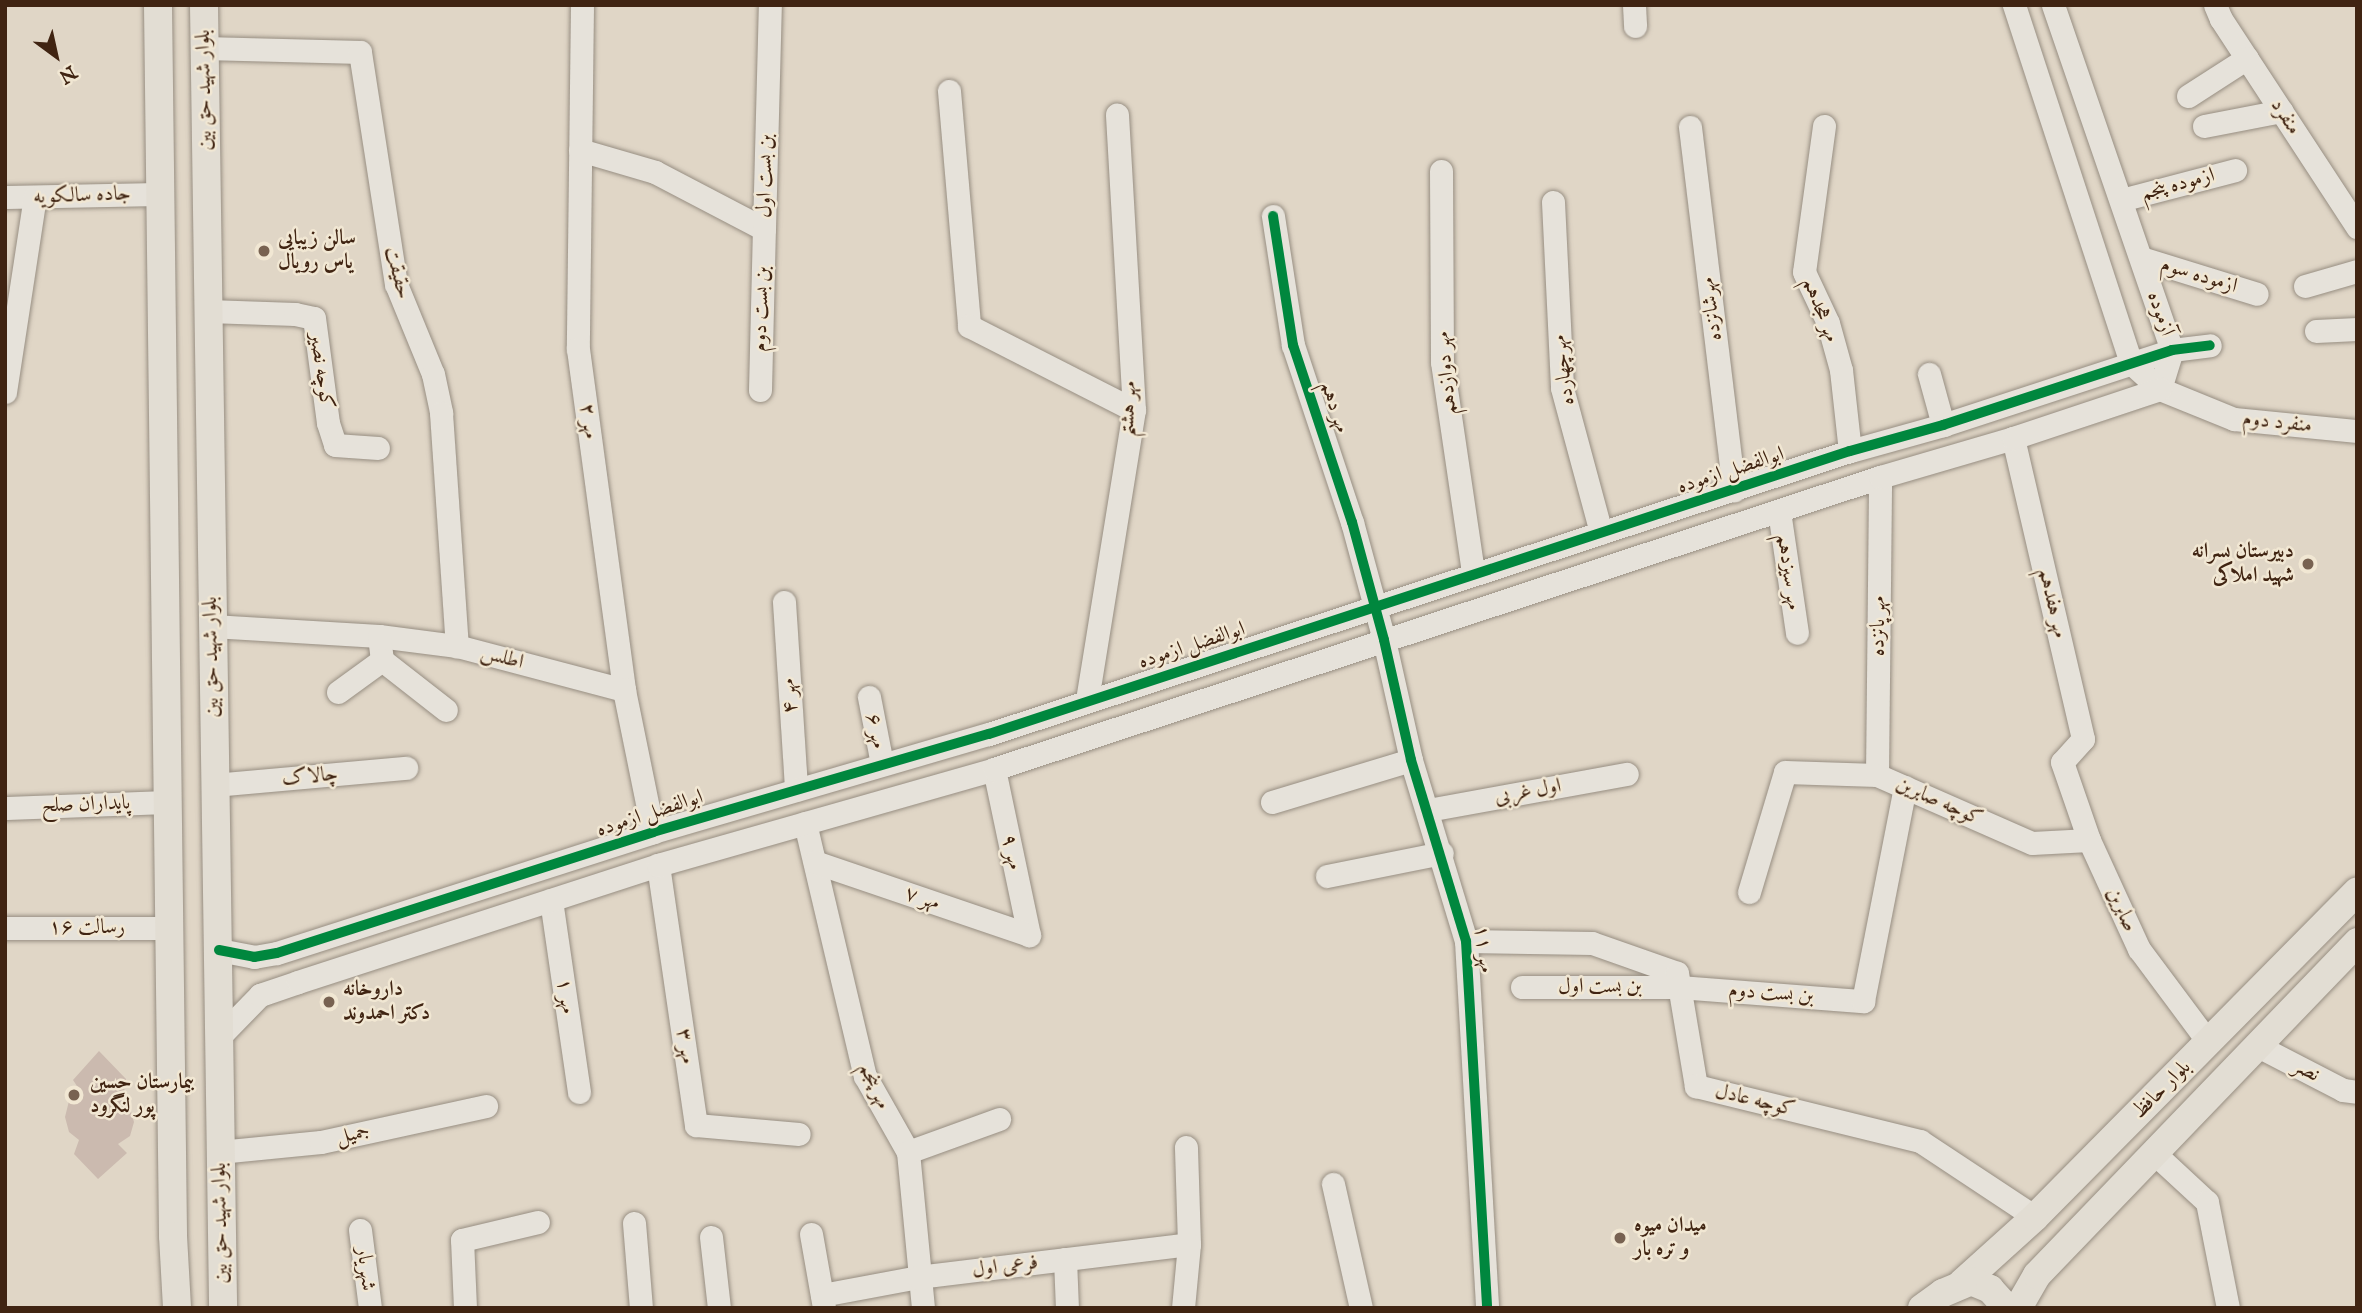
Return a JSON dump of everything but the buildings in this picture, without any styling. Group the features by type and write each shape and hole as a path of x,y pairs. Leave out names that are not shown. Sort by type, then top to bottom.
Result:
{"main road":[{"path":"158,5 177,1308"},
{"name":"بلوار شهید حق بین","path":"204,5 223,1308"},
{"name":"بلوار حافظ","path":"1922,1308 1962,1283 2035,1217 2357,892"},
{"name":"بلوار حافظ","path":"2018,1308 2038,1275 2357,942"},
{"path":"2027,1308 2038,1275"},
{"path":"1962,1283 1971,1281 1990,1289 2007,1308"}],"street":[{"name":"مهر ۲","path":"582,5 578,349 624,690 653,832"},
{"name":"بن بست اول","path":"580,150 655,172 764,229 770,5"},
{"name":"آزموده","path":"2014,5 2131,363"},
{"name":"آزموده","path":"2053,5 2172,350 2160,389"},
{"name":"منفرد","path":"2215,5 2247,58 2353,215"},
{"name":"حقیقت","path":"205,48 360,52 396,284 433,374 441,412 457,646"},
{"path":"2188,96 2247,58"},
{"path":"949,91 968,326 1133,410"},
{"path":"2204,126 2282,111"},
{"name":"مهر هشتم","path":"1087,700 1133,410 1117,114"},
{"name":"مهر هجدهم","path":"1824,126 1804,272 1828,323 1841,370 1850,451"},
{"name":"مهرشانزده","path":"1690,127 1734,490"},
{"name":"ازموده پنجم","path":"2121,200 2235,170"},
{"name":"مهر دوازدهم","path":"1441,171 1442,362 1473,573"},
{"name":"جاده سالکویه","path":"5,197 160,194"},
{"path":"5,392 35,197"},
{"name":"مهرچهارده","path":"1553,202 1562,388 1601,533"},
{"name":"مهر دهم","path":"1273,216 1293,345 1352,522 1374,607"},
{"name":"بن بست دوم","path":"760,390 764,229"},
{"name":"ازموده سوم","path":"2141,258 2257,294"},
{"path":"2305,286 2357,271"},
{"name":"کوچه نصیر","path":"208,311 295,314 314,318 328,423 335,445 378,448"},
{"path":"2316,331 2357,329"},
{"name":"ابوالفضل ازموده","path":"219,950 254,957 277,953 653,832 989,734 1850,451 1943,425 2172,350 2210,345"},
{"path":"219,1037 260,995 658,865 994,769 1880,477 2013,438 2160,389 2131,363"},
{"path":"1928,374 1943,425"},
{"name":"منفرد دوم","path":"2160,389 2234,419 2357,431"},
{"name":"مهر هفدهم","path":"2013,438 2084,738 2062,762"},
{"name":"مهر پانزده","path":"1877,775 1880,477"},
{"name":"مهر سیزدهم","path":"1779,512 1797,633"},
{"name":"مهر ۴","path":"784,603 796,790"},
{"name":"مهر ۱۱","path":"1374,607 1412,760 1442,853 1466,941 1487,1308"},
{"name":"اطلس","path":"212,626 379,636 457,646 624,690"},
{"path":"379,636 382,660 446,710"},
{"path":"338,692 382,660"},
{"name":"مهر ۶","path":"869,697 882,764"},
{"path":"1272,802 1412,760"},
{"name":"صابرین","path":"2062,762 2089,840 2139,949 2208,1043"},
{"name":"چالاک","path":"214,785 406,768"},
{"name":"مهر ۹","path":"994,769 1029,935"},
{"name":"کوچه صابرین","path":"1749,892 1785,772 1877,775 2032,843 2089,840"},
{"name":"اول غربی","path":"1428,810 1627,774"},
{"name":"بن بست دوم","path":"1679,987 1863,1001 1905,788"},
{"name":"پایداران صلح","path":"5,808 168,802"},
{"name":"مهر پنجم","path":"805,823 865,1076 908,1152 918,1278 923,1308"},
{"path":"1327,876 1442,853"},
{"name":"مهر ۷","path":"816,862 1029,935"},
{"name":"مهر ۳","path":"658,865 696,1125 799,1134"},
{"name":"مهر ۱","path":"551,900 579,1092"},
{"name":"رسالت ۱۶","path":"5,928 170,928"},
{"path":"1466,941 1592,943 1677,973 1679,987"},
{"name":"بن بست اول","path":"1521,987 1679,987"},
{"name":"کوچه عادل","path":"1679,987 1696,1086 1920,1141 2035,1217"},
{"name":"نصر","path":"2256,1045 2343,1090 2357,1092"},
{"name":"جمیل","path":"219,1152 321,1142 486,1106"},
{"path":"908,1152 999,1119"},
{"path":"1183,1308 1189,1244 1186,1147"},
{"path":"2154,1153 2207,1202 2228,1308"},
{"path":"1333,1184 1361,1308"},
{"path":"465,1308 462,1240 538,1222"},
{"path":"634,1223 641,1308"},
{"name":"شهریار","path":"360,1230 370,1308"},
{"path":"811,1234 823,1301"},
{"path":"712,1237 719,1308"},
{"name":"فرعی اول","path":"823,1301 918,1278 1189,1244"},
{"path":"1065,1259 1067,1308"}],"cycle path":[{"path":"1273,216 1293,345 1352,522 1384,640 1411,760 1466,941 1487,1308"},
{"path":"219,950 254,957 277,953 653,832 989,734 1850,451 1943,425 2172,350 2210,345"}],"place":[{"name":"سالن زیبایی یاس رویال","path":"264,251"},
{"name":"دبیرستان پسرانه شهید املاکی","path":"2308,564"},
{"name":"داروخانه دکتر احمدوند","path":"329,1002"},
{"name":"بیمارستان حسین پور لنگرود","path":"74,1095"},
{"name":"میدان میوه و تره بار","path":"1620,1238"}]}
